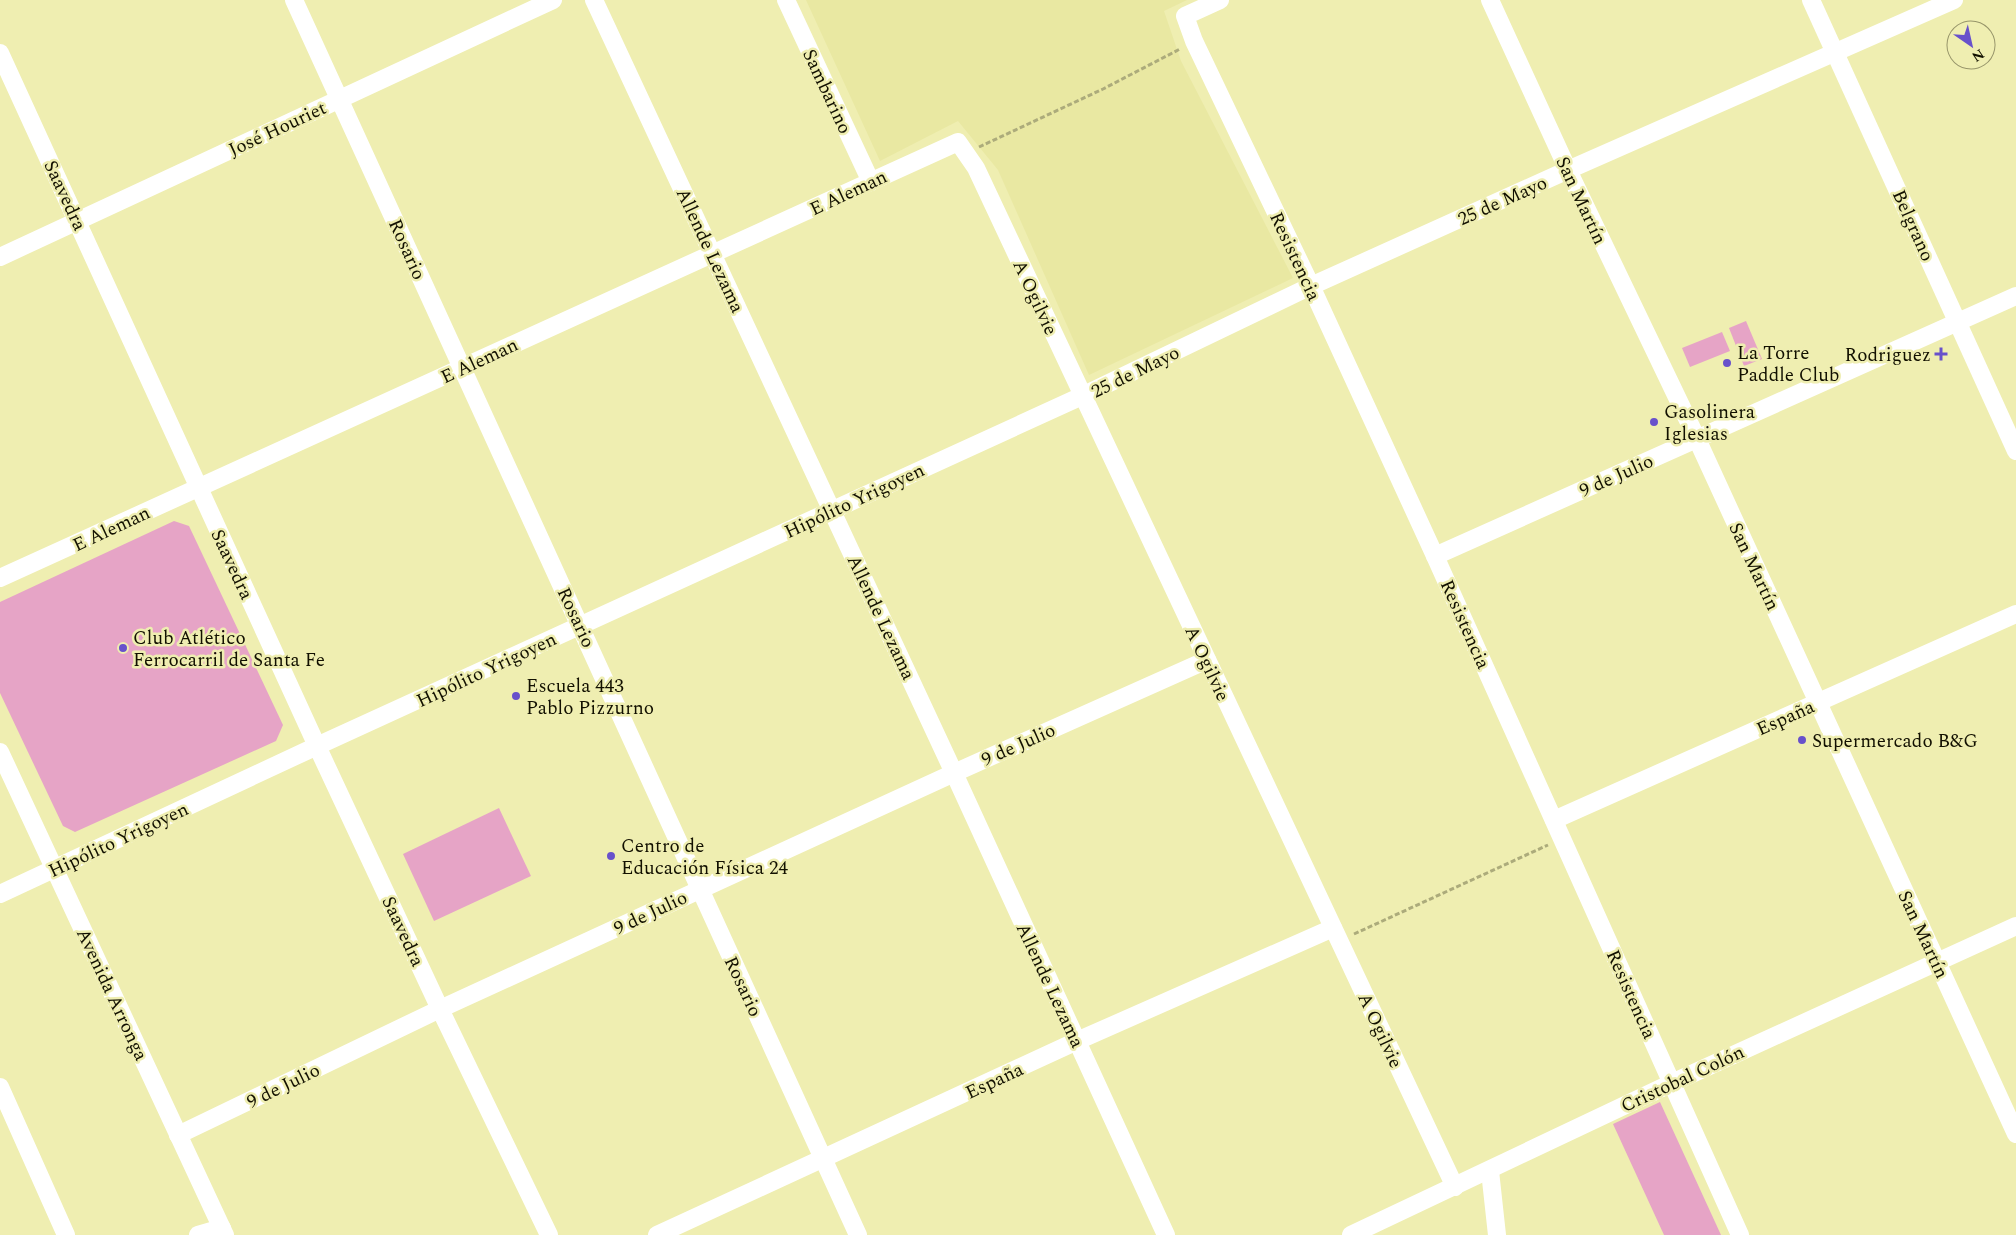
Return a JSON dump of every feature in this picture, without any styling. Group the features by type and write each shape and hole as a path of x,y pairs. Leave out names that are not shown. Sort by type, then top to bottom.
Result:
{"street":[{"name":"Rosario","path":"294,0 858,1235"},
{"name":"José Houriet","path":"0,257 554,0"},
{"name":"Allende Lezama","path":"594,0 954,773 1166,1235"},
{"name":"Sambarino","path":"786,0 870,182"},
{"name":"Resistencia","path":"1220,0 1185,16 1194,41 1311,286 1436,556 1740,1235"},
{"name":"San Martín","path":"1490,0 1568,170 1697,439 2016,1134"},
{"name":"Belgrano","path":"1810,0 1836,53 2016,451"},
{"name":"25 de Mayo","path":"1082,396 1311,286 1568,170 1954,0"},
{"name":"Saavedra","path":"0,53 317,746 440,1009 550,1235"},
{"name":"E Aleman","path":"0,578 870,182 962,147"},
{"name":"A Ogilvie","path":"962,147 976,168 1455,1187"},
{"name":"9 de Julio","path":"1436,556 2016,296"},
{"name":"Hipólito Yrigoyen","path":"0,894 317,746 1082,396"},
{"name":"España","path":"1554,820 2016,614"},
{"name":"9 de Julio","path":"178,1135 440,1009 954,773 1206,660"},
{"name":"Avenida Arronga","path":"0,752 224,1232"},
{"name":"Cristobal Colón","path":"1351,1235 1672,1083 2016,926"},
{"name":"España","path":"657,1235 1077,1041 1336,934"},
{"path":"0,1087 66,1235"},
{"path":"1490,1170 1497,1235"},
{"path":"198,1235 224,1232"}],"path":[{"path":"962,147 1103,89 1194,41"},
{"path":"1336,934 1562,839"}],"shaded area":[{"path":"806,0 1187,0 1164,11 1181,61 1293,278 1089,375 998,170 958,121 880,161"},
{"path":"1746,321 1762,359 1744,366 1729,328"},
{"path":"1722,332 1730,351 1690,367 1682,348"},
{"name":"Club Atlético Ferrocarril de Santa Fe","path":"174,521 189,526 283,725 276,741 75,832 63,826 0,693 0,602"},
{"path":"499,808 531,876 434,921 403,854"},
{"path":"1660,1102 1721,1235 1664,1235 1613,1124"}],"place":[{"name":"Rodriguez","path":"1941,354"},
{"name":"La Torre Paddle Club","path":"1727,363"},
{"name":"Gasolinera Iglesias","path":"1654,422"},
{"name":"Club Atlético Ferrocarril de Santa Fe","path":"123,648"},
{"name":"Escuela 443 Pablo Pizzurno","path":"516,696"},
{"name":"Supermercado B&G","path":"1802,740"},
{"name":"Centro de Educación Física 24","path":"611,856"}]}
